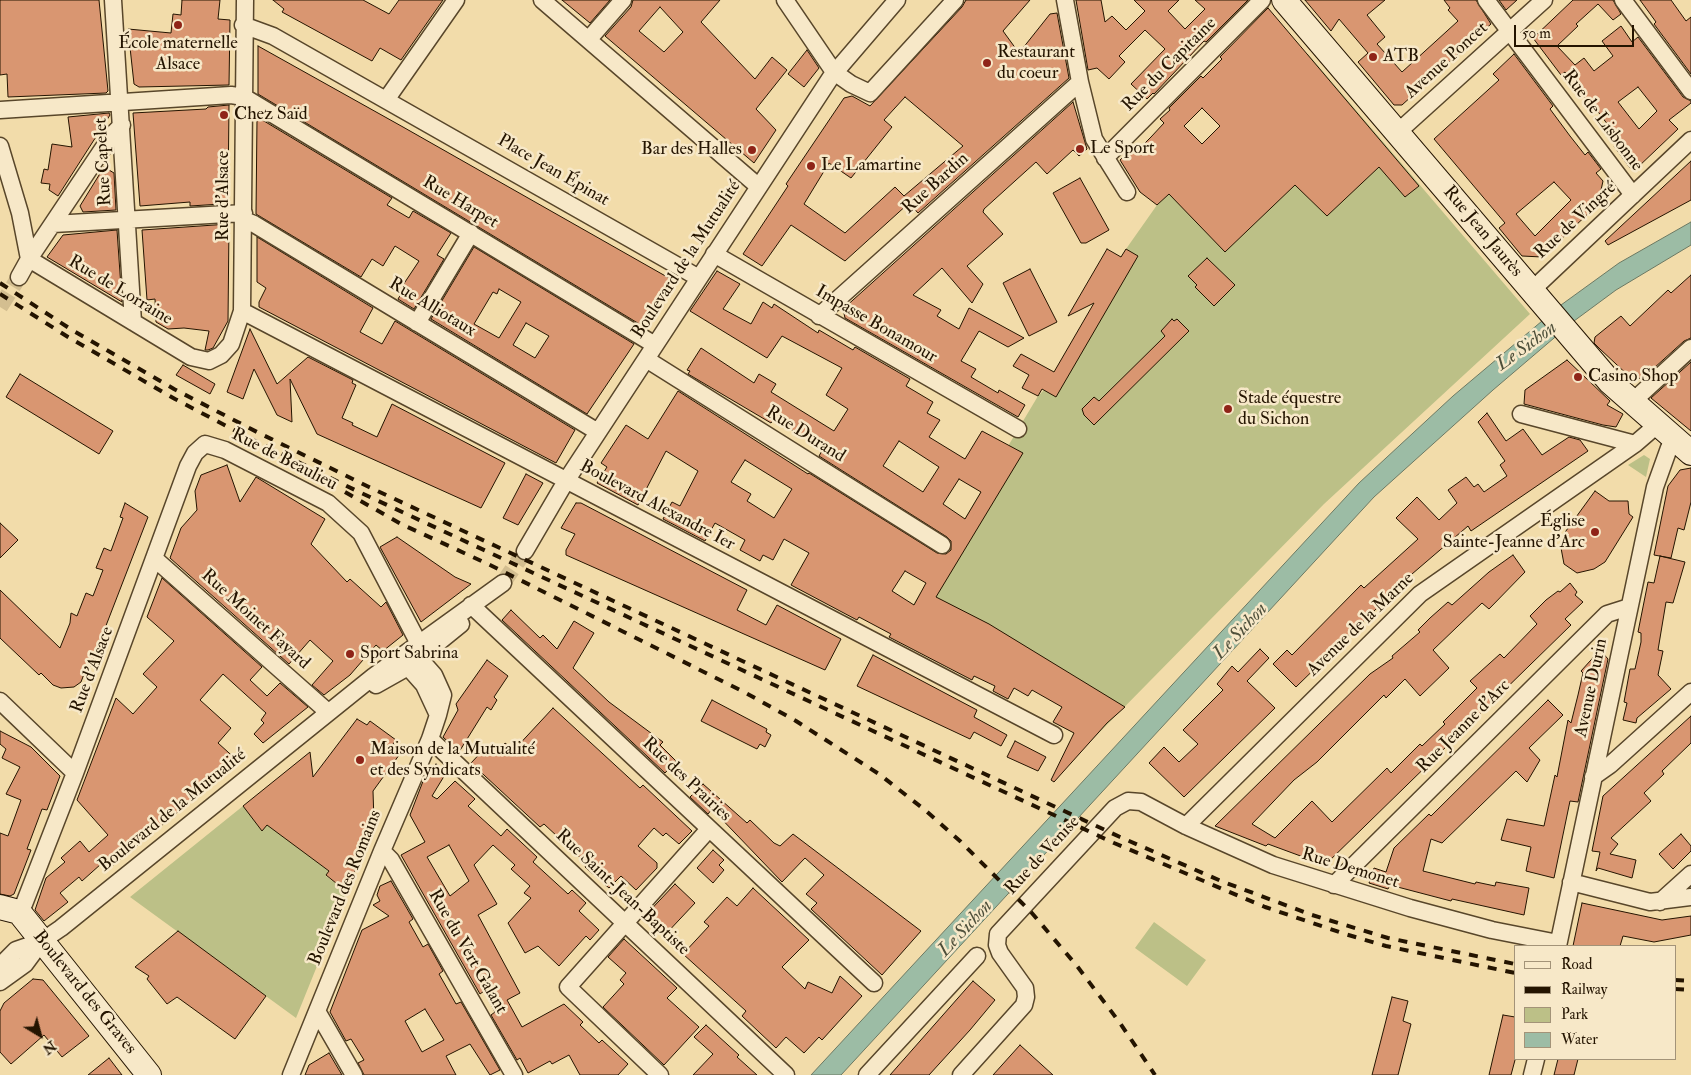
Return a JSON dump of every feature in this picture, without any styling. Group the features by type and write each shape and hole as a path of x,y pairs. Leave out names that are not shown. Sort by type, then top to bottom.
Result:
{"street":[{"name":"Rue Capelet","path":"113,0 121,102 133,322"},
{"name":"Rue d'Alsace","path":"191,357 209,361 221,356 231,344 242,311 244,217 243,25 245,0"},
{"path":"386,100 456,0"},
{"path":"542,0 759,187"},
{"path":"589,39 623,0"},
{"path":"785,0 834,72 851,84 870,93 955,0"},
{"name":"Boulevard de la Mutualité","path":"525,551 566,481 834,72 897,0"},
{"path":"1065,0 1080,82 1094,139 1127,192"},
{"name":"Rue du Capitaine","path":"1106,158 1262,0"},
{"name":"Rue Jean Jaurès","path":"1284,0 1610,382 1683,447"},
{"name":"Rue de Lisbonne","path":"1486,0 1633,194"},
{"name":"Avenue Poncet","path":"1398,132 1544,0"},
{"path":"1623,0 1691,91"},
{"name":"Place Jean Épinat","path":"243,25 273,36 699,278"},
{"name":"Rue Bardin","path":"819,316 1080,82"},
{"path":"0,110 231,95 244,97"},
{"name":"Rue Harpet","path":"244,97 471,233 651,352"},
{"path":"19,277 29,259 112,136 122,125"},
{"name":"Rue de Vingré","path":"1538,297 1633,194 1691,140"},
{"path":"2,156 20,213 29,259"},
{"path":"0,193 20,213"},
{"path":"53,224 244,217"},
{"name":"Rue Alliotaux","path":"244,217 598,432"},
{"path":"417,323 471,233"},
{"name":"Impasse Bonamour","path":"714,254 1018,429"},
{"name":"Rue de Lorraine","path":"29,259 191,357"},
{"name":"Boulevard Alexandre Ier","path":"242,311 1054,736"},
{"path":"1632,402 1691,348"},
{"name":"Rue Durand","path":"651,352 942,545"},
{"path":"1521,414 1635,444"},
{"name":"Avenue de la Marne","path":"1186,826 1420,594 1635,444 1657,424"},
{"name":"Rue d'Alsace","path":"9,909 24,904 75,773 188,466 195,453 205,444"},
{"name":"Rue de Beaulieu","path":"205,444 225,450 328,503 361,533 415,656"},
{"name":"Avenue Durin","path":"1558,945 1655,487 1669,448 1683,447"},
{"name":"Rue Moinet Fayard","path":"155,559 328,712"},
{"name":"Rue Jeanne d'Arc","path":"1334,885 1607,614 1629,607"},
{"name":"Boulevard de la Mutualité","path":"42,941 66,924 328,712 415,656 474,608"},
{"name":"Rue des Prairies","path":"474,608 874,983"},
{"name":"Boulevard de la Mutualité","path":"328,712 415,656"},
{"name":"Boulevard des Romains","path":"291,1075 382,851 430,739 438,715 424,685 415,656"},
{"path":"1593,777 1610,765 1691,692"},
{"path":"0,701 75,773"},
{"name":"Rue Saint-Jean-Baptiste","path":"430,739 785,1074"},
{"name":"Rue de Venise","path":"962,1075 1024,1005 1026,997 1025,988 1000,953 997,945 998,934 1115,808 1128,801 1141,802"},
{"name":"Rue Demonet","path":"1141,802 1186,826 1273,865 1334,885 1492,930 1558,945"},
{"path":"660,1075 568,987 709,828"},
{"name":"Rue du Vert Galant","path":"382,851 391,860 514,1075"},
{"path":"1660,902 1691,874"},
{"path":"1571,882 1650,902 1691,896"},
{"name":"Boulevard des Graves","path":"9,909 42,941 149,1075"},
{"path":"0,966 16,950 42,941"},
{"path":"0,982 25,964 42,941"},
{"path":"866,1075 977,956"},
{"path":"317,1011 354,1075"},
{"path":"1532,1075 1536,1060"}],"green space":[{"name":"Stade équestre du Sichon","path":"1308,54 1530,314 1324,504 1090,742 1053,722 1079,679 1066,671 913,605 1038,396 1044,390 1126,249 1157,205 1238,128"},
{"path":"1644,455 1650,459 1646,477 1628,465"},
{"path":"243,806 329,871 326,876 347,892 296,1018 130,897"},
{"path":"1154,922 1206,960 1187,986 1135,948"}],"water":[{"name":"Le Sichon","path":"1691,222 1691,245 1616,290 1574,321 1493,390 1374,497 841,1075 811,1075 1359,483 1453,396 1561,305 1619,263"}],"building":[{"path":"0,0 99,0 108,91 106,93 8,97 7,74 0,75"},
{"path":"182,0 220,0 218,19 230,20 229,85 139,87 134,84 128,29 171,33 173,14 181,15"},
{"path":"273,0 363,0 389,14 399,0 443,0 401,60 380,48 372,61 282,12 284,9"},
{"path":"562,0 610,0 590,23"},
{"path":"633,0 720,0 701,22 755,79 772,57 787,70 756,109 776,130 754,163 605,36 631,7","holes":["660,7 683,32 664,52 639,31"]},
{"path":"966,0 1030,0 1003,31 1019,53 1050,14 1057,13 1069,78 918,213 909,203 845,261 791,225 762,266 743,254 788,186 786,184 844,98 852,96 870,106 962,7","holes":["905,97 963,146 904,196 895,187 845,233 804,204 829,163 851,178 892,127 884,120"]},
{"path":"1076,0 1101,0 1105,22 1112,16 1126,30 1145,11 1134,0 1179,0 1168,11 1185,29 1205,9 1195,0 1248,0 1206,42 1204,41 1147,99 1131,84 1165,49 1145,30 1119,56 1125,62 1109,79 1097,68 1088,70"},
{"path":"1305,0 1385,0 1367,15 1385,37 1377,44 1402,72 1458,21 1448,10 1450,8 1444,0 1476,0 1491,24 1402,105 1394,105 1358,62 1368,53 1339,19 1331,31"},
{"path":"1499,0 1517,0 1506,10"},
{"path":"1573,0 1613,0 1621,14 1613,20 1598,4 1576,24 1578,26 1557,46 1575,65 1584,58 1594,71 1613,56 1602,41 1621,26 1632,42 1638,37 1683,97 1691,101 1691,103 1669,120 1678,129 1637,168 1630,168 1614,146 1620,141 1593,105 1592,107 1565,72 1561,75 1533,38","holes":["1638,87 1657,111 1639,129 1618,102"]},
{"path":"1640,0 1671,0 1686,21 1691,17 1691,74 1654,24 1656,22"},
{"path":"1268,8 1419,186 1405,197 1379,167 1327,216 1295,185 1225,252 1169,194 1157,205 1140,192 1120,160 1137,143 1141,147 1151,137 1164,123 1160,119 1170,110 1169,108 1201,76 1203,78 1222,59 1220,57","holes":["1202,108 1220,126 1202,144 1184,126"]},
{"path":"258,46 676,282 648,324 641,325 258,94"},
{"path":"807,50 819,68 804,87 788,74"},
{"path":"1514,54 1553,106 1550,109 1570,136 1585,155 1588,152 1601,169 1596,173 1603,181 1601,190 1607,196 1542,257 1522,256 1499,228 1505,223 1434,139 1499,80 1493,74","holes":["1554,182 1571,200 1535,236 1516,214"]},
{"path":"1073,102 1087,149 1079,156 1073,150 1047,174 1036,162 984,209 983,212 1003,234 967,266 983,284 972,303 942,268 913,295 941,310 937,316 959,329 969,308 1024,338 1008,347 979,331 961,361 976,369 971,377 998,393 999,390 1025,405 1018,417 845,318 843,309"},
{"path":"229,105 228,197 221,204 190,206 190,202 140,206 133,113 206,109 208,107"},
{"path":"109,113 110,115 58,196 49,190 50,184 41,183 44,169 48,170 52,144 72,147 68,117"},
{"path":"259,118 392,198 387,205 409,218 413,211 451,233 437,255 444,259 414,309 398,299 404,289 401,288 419,261 395,246 383,266 372,259 361,277 256,214 257,119"},
{"path":"1691,161 1691,200 1608,245 1605,241"},
{"path":"104,167 114,173 116,210 83,212 80,206"},
{"path":"1080,178 1109,230 1086,243 1081,243 1053,193"},
{"path":"229,224 228,321 213,348 205,350 209,331 184,328 168,329 156,322 155,299 147,300 142,230"},
{"path":"117,230 122,302 47,257 63,235"},
{"path":"257,237 373,308 360,332 382,344 395,321 575,430 556,463 259,307 259,302 266,288 257,282"},
{"path":"474,247 634,344 587,414 431,319","holes":["499,289 521,302 499,338 474,324 493,292 497,294","526,323 549,336 535,358 513,345"]},
{"path":"1107,249 1121,257 1126,249 1138,256 1056,397 1042,389 1038,396 1022,388 1029,375 1013,366 1021,354 1054,372 1094,303 1068,316"},
{"path":"1207,258 1235,285 1214,306 1195,287 1197,285 1188,276"},
{"path":"1030,269 1057,322 1029,336 1003,283"},
{"path":"717,271 740,284 723,309 751,324 763,302 772,308 774,304 818,333 819,330 853,350 855,347 910,379 906,386 933,402 927,413 940,420 929,437 965,459 982,431 1023,453 936,597 989,624 1125,707 1107,723 1054,782 1051,780 1074,733 1053,722 1062,707 1032,690 1028,696 1014,688 1008,699 993,691 995,686 974,676 972,680 889,637 891,634 859,617 857,620 791,585 809,553 784,539 773,560 763,555 760,561 740,550 745,540 715,523 705,541 663,519 672,502 680,506 698,471 666,451 638,505 597,483 607,467 601,463 626,425 648,439 678,391 937,553 946,554 951,550 951,541 947,537 819,456 823,449 774,419 771,423 688,374 690,371 687,370 701,348 754,383 759,374 776,384 771,392 834,431 848,409 826,395 842,368 782,336 767,358 690,311","holes":["899,441 939,467 923,492 883,466","745,460 792,489 774,518 747,501 751,494 731,482","959,479 981,492 965,519 943,504","905,571 926,583 914,605 892,591"]},
{"path":"1691,275 1691,338 1684,341 1643,378 1632,379 1594,343 1595,337 1621,316 1630,326 1668,290 1671,293"},
{"path":"1172,319 1174,321 1177,319 1189,331 1094,425 1084,415 1082,409 1094,397 1099,401 1165,336 1161,331"},
{"path":"250,329 277,384 308,357 353,380 352,383 356,385 342,418 353,423 352,425 377,437 392,404 505,463 481,508 317,434 290,379 292,422 277,415 254,369 243,399 227,392"},
{"path":"1567,360 1610,401 1607,405 1623,414 1616,427 1524,404 1525,390"},
{"path":"1691,362 1691,431 1651,398"},
{"path":"183,365 215,384 210,394 176,375"},
{"path":"20,374 113,431 99,454 6,397"},
{"path":"1487,413 1506,441 1523,429 1542,455 1569,437 1580,440 1588,451 1471,531 1468,526 1412,574 1296,687 1273,664 1287,650 1292,655 1361,585 1364,588 1418,539 1396,518 1417,497 1439,520 1457,503 1448,490 1466,477 1474,487 1478,484 1484,492 1507,476 1500,465 1505,461 1478,422"},
{"path":"227,465 240,502 256,477 325,519 311,544 347,582 350,579 381,607 386,602 403,635 383,651 376,645 350,675 324,695 312,685 333,661 310,640 289,664 170,558 181,528 197,510 195,491 201,475"},
{"path":"1691,468 1691,502 1684,530 1678,528 1671,558 1654,555 1668,486 1680,470"},
{"path":"526,474 543,483 518,525 503,518"},
{"name":"Église Sainte-Jeanne d'Arc","path":"1595,491 1609,501 1628,501 1629,514 1633,517 1605,562 1594,569 1577,573 1564,564 1561,548 1564,544 1563,535"},
{"path":"125,503 148,517 90,667 87,666 81,682 74,687 61,688 53,685 41,673 39,675 0,638 0,590 60,648 70,623 71,613 77,616 86,593 93,596 103,570 96,568 104,548 111,551 123,518 120,517"},
{"path":"576,503 581,503 747,590 737,610 766,625 777,605 841,639 825,670 566,555 566,550 575,534 561,528"},
{"path":"0,523 18,540 0,558"},
{"path":"397,537 455,577 471,584 421,622 380,547"},
{"path":"1513,555 1525,572 1489,609 1482,603 1433,650 1449,668 1420,696 1405,679 1386,698 1384,695 1317,762 1294,780 1252,824 1275,838 1312,801 1332,822 1387,768 1391,773 1420,744 1422,746 1445,724 1443,722 1477,688 1470,681 1500,654 1504,658 1537,624 1530,616 1546,600 1558,591 1560,592 1570,583 1577,592 1575,595 1583,602 1565,619 1571,625 1325,865 1268,844 1266,846 1215,826 1370,674 1393,658 1392,656 1420,632 1418,630 1430,618 1448,602 1452,605 1489,572"},
{"path":"1660,556 1685,562 1673,603 1666,602 1658,650 1663,651 1658,675 1671,689 1637,718 1636,723 1623,720 1627,703 1624,702 1630,669 1635,669 1641,642 1641,633 1638,632 1648,582 1654,583"},
{"path":"162,578 262,667 250,680 267,696 280,683 308,707 263,743 254,734 264,723 261,720 266,713 223,674 200,700 231,728 218,743 239,762 106,871 101,864 82,881 79,877 60,893 68,902 44,921 35,910 46,878 65,862 61,858 80,841 89,852 108,835 77,800 116,698 133,714 157,687 143,674 174,641 147,617"},
{"path":"511,610 540,638 543,635 557,649 574,621 594,633 573,668 609,702 663,742 660,745 676,761 665,773 502,620"},
{"path":"1260,649 1269,658 1247,681 1275,708 1184,797 1149,763 1164,747 1179,762 1198,744 1183,730 1223,690 1217,684 1232,666 1238,672"},
{"path":"1600,650 1608,659 1578,802 1570,801 1554,878 1526,871 1531,847 1501,840 1507,819 1544,826 1555,775 1557,777 1568,720 1571,723 1578,695 1583,673 1581,671"},
{"path":"873,655 977,710 974,717 1007,735 1001,746 974,732 970,739 857,686"},
{"path":"487,660 508,676 494,697 497,700 491,710 487,707 459,752 443,737 458,710 456,704"},
{"path":"712,700 767,729 766,732 771,735 765,747 760,744 757,749 701,721"},
{"path":"1548,700 1563,715 1529,748 1540,760 1527,782 1516,771 1442,843 1431,839 1423,871 1475,884 1476,882 1495,886 1496,882 1529,888 1524,915 1452,899 1451,901 1390,885 1388,889 1369,883 1374,868 1386,872 1394,848 1429,814 1431,816"},
{"path":"553,708 640,788 643,785 692,831 679,844 666,833 663,836 654,828 638,846 657,863 657,868 636,890 621,876 609,888 585,867 587,864 544,824 540,827 471,763 487,746 498,751 505,743 514,750"},
{"path":"1691,716 1691,743 1662,771 1664,774 1644,793 1651,801 1611,838 1618,844 1610,854 1636,860 1632,878 1598,868 1596,871 1600,852 1592,851 1603,796"},
{"path":"357,719 367,725 370,721 396,740 393,744 402,751 373,791 374,822 347,892 326,875 329,871 267,825 262,831 243,806 310,752 313,777"},
{"path":"0,731 31,747 60,776 47,810 42,809 27,849 31,850 14,894 10,896 0,894 0,833 8,836 21,800 6,794 20,767 2,758 6,749 0,744"},
{"path":"1015,741 1046,757 1038,771 1007,757"},
{"path":"436,764 446,773 432,796 437,799 455,781 475,799 468,806 501,836 507,829 537,857 533,862 568,894 572,890 586,903 579,911 599,930 590,940 586,936 559,966 538,946 525,953 508,923 531,898 524,893 530,886 511,869 515,865 493,845 474,865 497,904 478,915 520,993 507,1000 522,1027 564,1004 583,1022 580,1025 599,1043 602,1040 628,1064 618,1075 580,1075 569,1055 552,1064 550,1061 528,1073 520,1058 517,1060 491,1015 495,1012 484,991 480,994 401,855 425,842 410,815 425,776","holes":["449,845 469,881 450,896 427,857"]},
{"path":"703,784 747,823 750,820 774,843 780,846 793,834 921,931 882,975 811,909 817,903 806,894 824,875 805,858 782,882 712,809 708,814 690,797"},
{"path":"1681,834 1691,846 1691,851 1673,869 1659,854"},
{"path":"713,850 724,860 719,865 724,870 713,883 697,868"},
{"path":"391,881 413,919 409,922 423,947 428,944 443,971 439,974 456,1004 461,1002 500,1070 490,1075 470,1044 446,1056 456,1075 364,1075 358,1063 364,1060 351,1039 346,1041 330,1012 362,930 389,916 373,905 380,901 377,895 380,886","holes":["425,1009 444,1040 422,1052 405,1021"]},
{"path":"675,884 695,903 664,936 643,918"},
{"path":"753,888 809,940 782,967 805,989 808,982 832,993 840,976 862,996 822,1040 819,1037 804,1053 786,1037 776,1048 742,1016 746,1011 683,954 709,926 704,922 727,897 737,906"},
{"path":"1582,903 1662,920 1691,916 1691,935 1654,942 1623,936 1620,945 1573,945"},
{"path":"178,931 266,996 235,1039 177,997 167,1004 147,979 149,976 135,967"},
{"path":"624,939 677,988 667,998 699,1027 664,1065 603,1007 624,984 620,980 626,973 608,957"},
{"path":"33,979 43,980 89,1036 62,1057 44,1035 11,1064 0,1052 0,1011 4,1003"},
{"path":"973,981 995,1000 970,1030 929,1075 890,1075"},
{"path":"1392,997 1408,1001 1403,1021 1411,1024 1398,1075 1372,1075"},
{"path":"1503,1015 1514,1017 1515,1060 1511,1075 1489,1075"},
{"path":"706,1025 739,1055 737,1057 757,1075 693,1075 713,1054 694,1037"},
{"path":"1020,1045 1053,1075 993,1075"},
{"path":"329,1053 342,1075 305,1075 309,1065"},
{"path":"109,1058 122,1075 88,1075"},
{"path":"1558,1060 1578,1060 1574,1075 1554,1075"}],"tunnel":[{"path":"0,307 19,277"},
{"path":"503,583 525,551"}],"railway":[{"path":"0,283 72,330 174,389 257,432 369,487 1120,837 1221,881 1312,915 1388,938 1514,964"},
{"path":"0,294 68,337 175,399 253,440 357,491 1114,843 1265,907 1345,934 1386,946 1514,973"},
{"path":"345,492 401,524 488,564 746,693 796,721 879,774 925,810 960,841 1031,912 1077,966 1120,1023 1155,1075"},
{"path":"1676,980 1691,981"},
{"path":"1676,989 1691,990"}],"place":[{"name":"École maternelle Alsace","path":"178,25"},
{"name":"ATB","path":"1373,57"},
{"name":"Restaurant du coeur","path":"987,63"},
{"name":"Chez Saïd","path":"224,115"},
{"name":"Le Sport","path":"1080,149"},
{"name":"Bar des Halles","path":"752,150"},
{"name":"Le Lamartine","path":"811,166"},
{"name":"Casino Shop","path":"1578,377"},
{"name":"Stade équestre du Sichon","path":"1228,409"},
{"name":"Église Sainte-Jeanne d'Arc","path":"1595,532"},
{"name":"Sport Sabrina","path":"350,654"},
{"name":"Maison de la Mutualité et des Syndicats","path":"360,760"}]}
